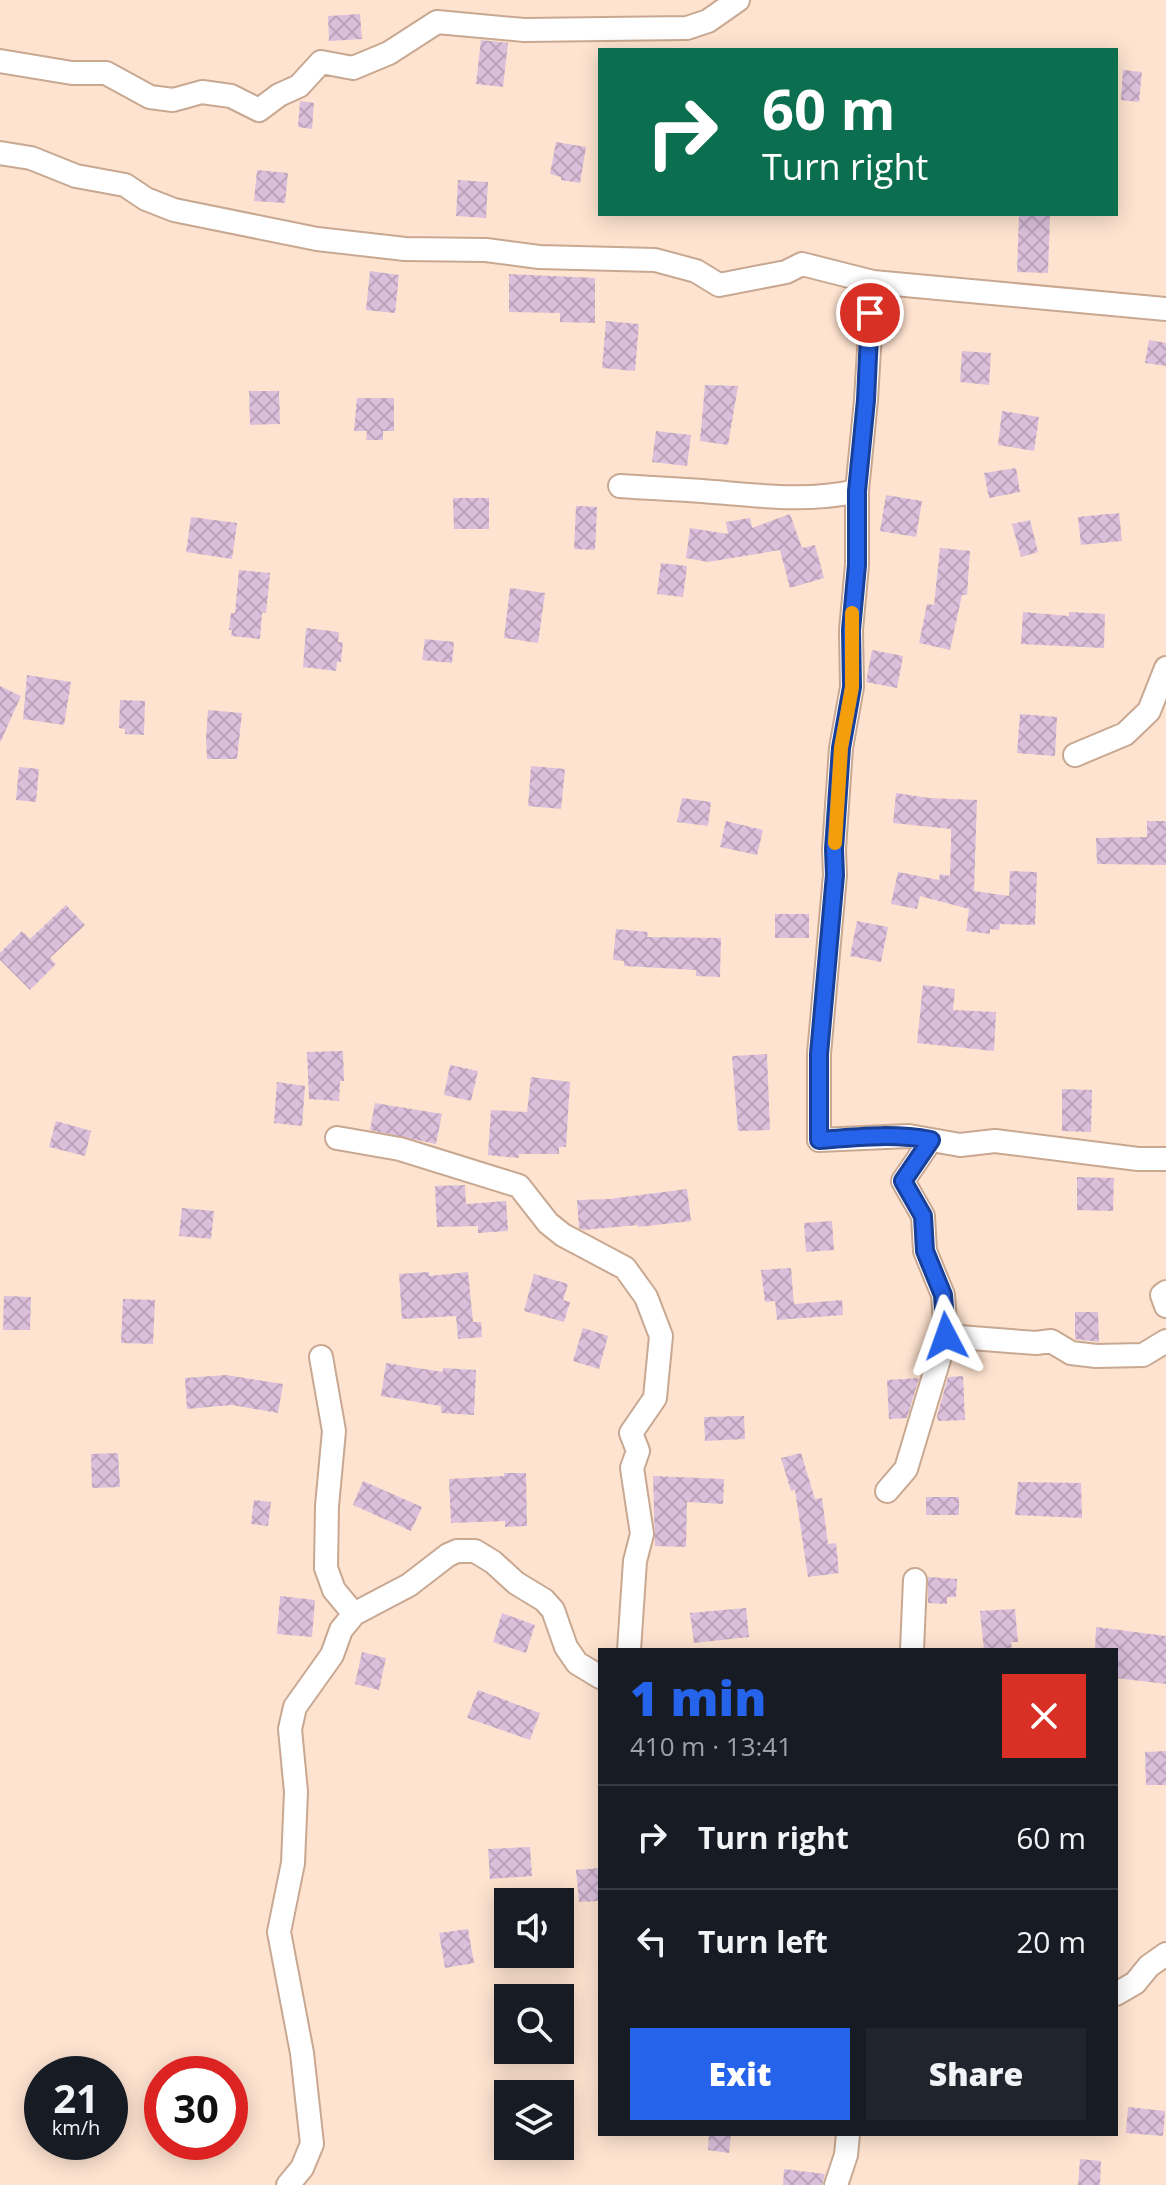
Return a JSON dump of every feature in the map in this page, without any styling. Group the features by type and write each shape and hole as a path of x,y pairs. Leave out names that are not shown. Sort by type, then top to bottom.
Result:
{"street":[{"path":"0,61 72,73 106,73 150,97 173,100 202,92 231,96 259,110 279,95 299,86 321,62 353,68 389,53 437,22 524,30 687,28 708,21 738,0"},
{"path":"0,153 31,158 76,176 125,185 146,199 174,210 317,239 405,249 486,250 539,257 655,260 696,271 719,285 786,272 802,264 873,282 1166,309"},
{"path":"873,282 857,491 857,565 851,630 852,687 841,748 835,875 819,1054 819,1140 909,1136 960,1145 995,1141 1138,1159 1166,1159"},
{"path":"620,486 769,498 829,498 857,491"},
{"path":"1075,755 1125,734 1149,711 1166,668"},
{"path":"337,1138 400,1149 519,1186 548,1223 563,1235 625,1268 646,1297 661,1336 655,1398 631,1433 638,1451 632,1468 642,1534 635,1561 629,1648"},
{"path":"887,1491 906,1469 946,1336 943,1295 925,1251 923,1216 903,1181 931,1140"},
{"path":"1166,1292 1162,1295 1166,1306"},
{"path":"946,1336 1036,1343 1051,1341 1071,1353 1096,1356 1143,1355 1166,1341"},
{"path":"321,1357 334,1431 327,1506 326,1568 334,1590 354,1614"},
{"path":"288,2185 302,2168 312,2144 302,2053 279,1932 293,1863 296,1792 290,1729 295,1707 332,1655 341,1630 354,1614 409,1585 448,1555 457,1551 475,1551 544,1600 553,1610 566,1647 577,1663 598,1676"},
{"path":"912,1648 915,1580"},
{"path":"1118,1993 1135,1983 1149,1966 1166,1954"},
{"path":"836,2185 846,2155 848,2136"}],"building":[{"path":"360,14 362,39 329,41 328,16"},
{"path":"481,40 508,43 503,87 476,84"},
{"path":"1123,70 1142,72 1139,102 1121,100"},
{"path":"300,101 314,103 312,129 298,127"},
{"path":"556,142 586,147 580,183 561,180 561,177 550,174"},
{"path":"257,170 288,173 285,203 254,201"},
{"path":"458,180 488,182 486,218 456,216"},
{"path":"1019,216 1050,216 1048,273 1017,272"},
{"path":"370,271 399,275 395,313 366,310"},
{"path":"509,274 595,278 595,323 560,322 560,313 509,312"},
{"path":"606,321 639,324 635,371 602,368"},
{"path":"1149,340 1166,343 1166,366 1145,363"},
{"path":"962,351 991,353 989,385 960,382"},
{"path":"705,385 738,386 728,445 700,441"},
{"path":"249,391 279,391 280,424 250,425"},
{"path":"357,398 394,398 394,431 383,431 383,440 366,440 367,431 354,431"},
{"path":"1002,411 1039,417 1034,451 998,445"},
{"path":"656,431 691,435 687,466 652,462"},
{"path":"1016,468 1020,492 989,498 984,473"},
{"path":"886,495 922,501 916,537 880,531"},
{"path":"453,498 489,498 489,529 454,529"},
{"path":"576,506 597,507 595,550 574,549"},
{"path":"1119,513 1122,541 1081,545 1078,517"},
{"path":"790,514 802,548 815,545 824,578 790,588 780,550 708,562 686,558 690,528 728,534 726,522 750,518 752,528"},
{"path":"191,517 237,523 232,559 186,552"},
{"path":"1030,520 1038,552 1021,557 1012,524"},
{"path":"940,548 970,551 967,595 962,595 950,650 919,643 927,604 934,605"},
{"path":"661,563 687,566 683,597 657,594"},
{"path":"239,570 270,573 260,639 231,636 232,630 229,630 231,613 235,613"},
{"path":"510,588 545,593 538,643 504,638"},
{"path":"1023,612 1069,616 1069,612 1105,614 1104,648 1021,644"},
{"path":"306,628 339,632 338,642 343,642 341,662 337,662 336,671 303,667"},
{"path":"425,639 454,642 452,663 422,660"},
{"path":"872,650 903,656 897,688 866,682"},
{"path":"27,675 71,682 64,725 23,719"},
{"path":"0,686 21,696 0,743"},
{"path":"120,700 145,701 144,735 125,734 125,729 119,728"},
{"path":"208,710 242,713 237,759 207,759"},
{"path":"1020,714 1057,717 1055,756 1017,753"},
{"path":"531,766 565,769 561,809 528,806"},
{"path":"19,767 39,769 36,802 16,800"},
{"path":"896,793 977,800 974,891 1009,896 1010,871 1037,872 1035,925 1000,924 999,930 990,929 990,934 966,931 969,909 920,896 917,909 891,904 898,872 939,880 940,874 950,876 951,829 893,823"},
{"path":"682,798 711,802 708,826 677,822"},
{"path":"726,821 763,830 757,855 720,847"},
{"path":"1147,821 1166,821 1166,865 1097,864 1096,838 1147,837"},
{"path":"66,905 85,925 50,958 56,964 30,990 0,960 0,953 22,931 30,939"},
{"path":"775,914 809,914 809,938 775,938"},
{"path":"857,921 888,927 881,962 850,956"},
{"path":"616,929 648,932 647,937 721,938 720,977 696,976 696,970 624,966 624,961 613,960"},
{"path":"923,985 955,989 953,1010 996,1012 994,1051 917,1043"},
{"path":"343,1051 344,1081 340,1081 339,1101 309,1099 307,1052"},
{"path":"767,1054 770,1130 738,1131 732,1056"},
{"path":"450,1065 478,1071 471,1101 444,1095"},
{"path":"531,1077 570,1082 566,1147 559,1147 559,1154 519,1154 519,1158 488,1155 491,1110 527,1112"},
{"path":"277,1082 305,1086 302,1126 274,1123"},
{"path":"1062,1089 1092,1090 1091,1132 1062,1131"},
{"path":"375,1103 442,1114 436,1144 370,1130"},
{"path":"56,1121 91,1131 85,1156 49,1147"},
{"path":"1077,1177 1114,1178 1113,1211 1077,1210"},
{"path":"465,1185 466,1204 506,1201 508,1231 478,1233 478,1226 437,1227 435,1186"},
{"path":"687,1189 691,1221 638,1227 579,1228 577,1200"},
{"path":"182,1208 214,1211 211,1239 179,1236"},
{"path":"832,1221 834,1250 806,1252 804,1223"},
{"path":"791,1268 794,1304 842,1300 843,1315 777,1320 775,1301 765,1302 761,1270"},
{"path":"429,1272 429,1276 468,1272 473,1322 481,1322 482,1337 458,1339 456,1316 402,1319 399,1274"},
{"path":"534,1274 568,1284 563,1300 570,1302 564,1322 524,1311"},
{"path":"4,1296 31,1297 30,1330 3,1330"},
{"path":"123,1299 155,1300 153,1344 121,1343"},
{"path":"1075,1312 1098,1312 1099,1342 1075,1339"},
{"path":"583,1328 608,1336 599,1369 573,1361"},
{"path":"386,1363 443,1372 443,1368 476,1370 474,1415 441,1413 441,1406 381,1396"},
{"path":"226,1375 283,1384 278,1413 232,1405 187,1409 185,1378"},
{"path":"963,1376 965,1420 938,1421 948,1377"},
{"path":"919,1378 907,1418 889,1419 887,1380"},
{"path":"744,1416 745,1439 705,1441 704,1417"},
{"path":"118,1453 120,1487 92,1488 91,1454"},
{"path":"801,1453 815,1499 822,1498 828,1544 836,1543 839,1573 808,1577 795,1490 791,1491 781,1458"},
{"path":"504,1473 526,1473 527,1526 505,1527 505,1521 451,1523 449,1479 504,1476"},
{"path":"653,1476 724,1479 723,1504 687,1502 686,1547 655,1546"},
{"path":"363,1481 422,1507 411,1531 353,1505"},
{"path":"1018,1482 1081,1483 1082,1518 1015,1515"},
{"path":"926,1497 959,1497 959,1515 926,1515"},
{"path":"254,1500 271,1502 268,1526 251,1524"},
{"path":"928,1577 957,1579 956,1597 947,1597 947,1604 928,1603"},
{"path":"280,1596 315,1600 312,1637 277,1634"},
{"path":"746,1608 749,1637 694,1643 690,1613"},
{"path":"1015,1609 1018,1642 1011,1642 1012,1648 984,1648 980,1611"},
{"path":"502,1613 535,1625 526,1653 493,1642"},
{"path":"1096,1627 1166,1636 1166,1684 1118,1678 1118,1648 1095,1648"},
{"path":"362,1652 386,1658 379,1690 355,1684"},
{"path":"478,1690 540,1713 530,1740 467,1718"},
{"path":"1166,1751 1166,1785 1146,1785 1145,1752"},
{"path":"530,1847 532,1876 490,1879 488,1849"},
{"path":"598,1868 598,1901 579,1902 576,1870"},
{"path":"468,1929 474,1963 445,1968 439,1933"},
{"path":"1128,2107 1165,2111 1163,2136 1126,2133"},
{"path":"709,2136 731,2136 729,2153 708,2150"},
{"path":"1080,2159 1101,2161 1100,2185 1078,2185"},
{"path":"784,2169 825,2174 822,2185 783,2185"}],"slow traffic":[{"path":"835,843 841,748 852,687 852,613"}],"route":[{"path":"870,313 857,491 857,565 851,630 852,687 841,748 835,875 819,1054 819,1140 909,1136 931,1140 903,1181 923,1216 925,1251 943,1295 946,1336"}]}
